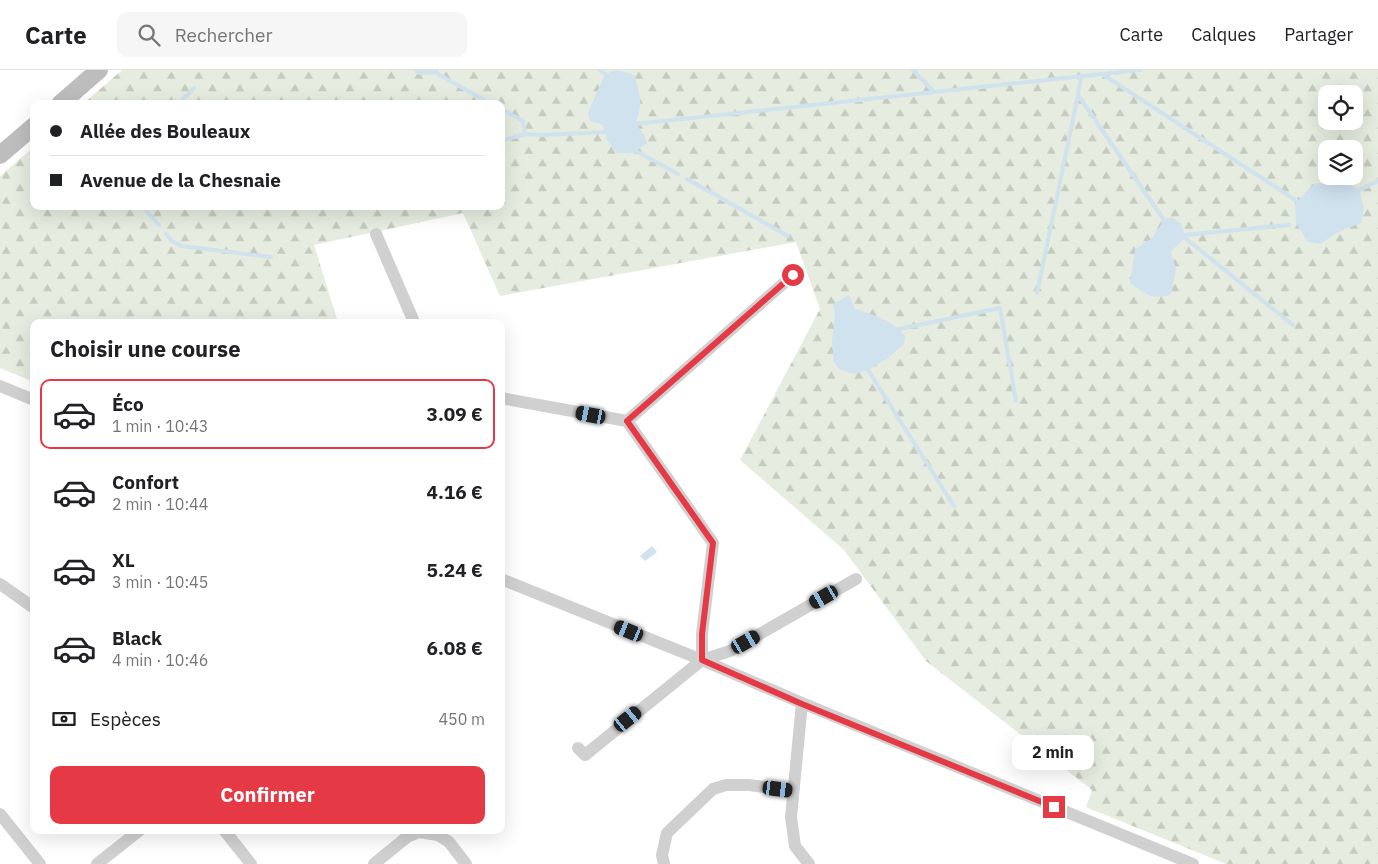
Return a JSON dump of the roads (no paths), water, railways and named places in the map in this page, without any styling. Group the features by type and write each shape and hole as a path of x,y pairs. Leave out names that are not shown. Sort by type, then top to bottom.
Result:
{"main road":[{"path":"65,100 99,70"},
{"path":"0,155 30,129"}],"street":[{"path":"376,234 413,319"},
{"path":"627,421 793,275"},
{"path":"0,386 30,398"},
{"path":"505,399 627,421 713,543 702,634 702,660"},
{"path":"578,748 585,755 702,660 730,652 856,579"},
{"path":"505,581 702,660 802,704 1193,864"},
{"path":"0,584 30,605"},
{"path":"802,704 792,817 795,846 809,864"},
{"path":"664,864 662,855 667,833 713,789 726,786 749,785 793,790"},
{"path":"0,814 40,864"},
{"path":"97,864 135,834"},
{"path":"227,834 251,864"},
{"path":"374,864 407,837 414,834"},
{"path":"432,834 438,835 449,842 466,864"}],"water":[{"path":"412,70 439,70 438,74 419,75"},
{"path":"618,70 634,75 639,93 640,107 636,124 647,143 634,153 617,153 607,140 603,125 590,121 588,113 605,74"},
{"path":"1314,184 1351,185 1359,190 1364,208 1361,223 1340,231 1320,244 1308,242 1296,223 1295,204"},
{"path":"1172,217 1182,225 1185,238 1171,251 1176,270 1171,294 1154,297 1144,293 1130,283 1135,249 1152,238 1164,220"},
{"path":"849,295 855,309 888,322 905,336 904,344 888,358 868,370 855,374 839,369 834,362 832,342 835,314 833,304"},
{"path":"652,546 657,552 645,561 640,556"}],"waterway":[{"path":"600,70 605,74"},
{"path":"913,70 934,92"},
{"path":"636,124 1140,70"},
{"path":"438,74 484,100"},
{"path":"1102,74 1297,201"},
{"path":"1081,76 1078,95 1164,220"},
{"path":"182,100 194,88"},
{"path":"1037,293 1078,95"},
{"path":"505,111 523,121 525,134"},
{"path":"505,140 525,134 605,132"},
{"path":"636,151 678,174"},
{"path":"687,179 788,236"},
{"path":"1359,190 1378,181"},
{"path":"146,210 159,225"},
{"path":"1184,235 1289,225"},
{"path":"166,234 172,241 181,246 271,257"},
{"path":"1185,238 1293,325"},
{"path":"899,329 1000,308 1016,401"},
{"path":"868,370 954,506"}]}
